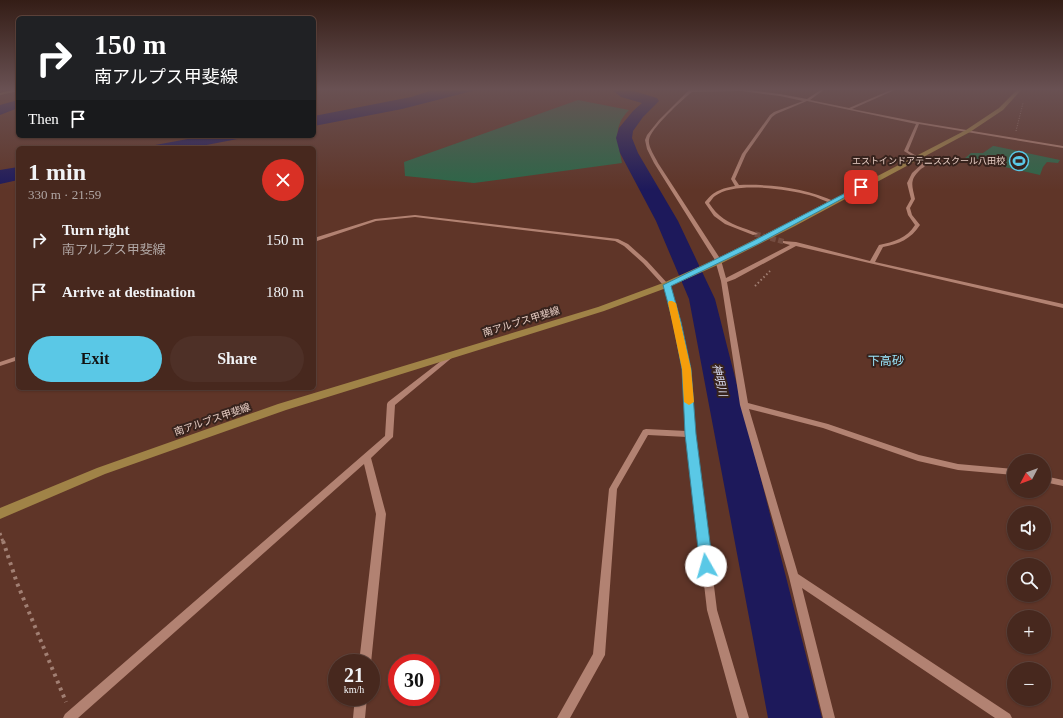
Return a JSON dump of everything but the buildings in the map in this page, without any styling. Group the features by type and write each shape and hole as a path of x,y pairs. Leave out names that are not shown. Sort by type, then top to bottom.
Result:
{"main road":[{"name":"南アルプス甲斐線","path":"0,514 108,468 282,407 601,309 670,283 719,261 834,203 916,157 968,131 981,123"}],"street":[{"path":"660,123 648,136 647,146 719,261 724,281 744,405 794,577 829,718"},
{"path":"738,187 733,179 744,154 766,123"},
{"path":"872,263 881,246 904,239 914,233 918,225 910,215 908,208 913,199 909,183 913,174 925,164 925,162 906,151 918,123 1063,148"},
{"path":"755,234 719,220 711,212 707,203 709,198 714,194 728,188 761,186 783,188 808,193 834,203"},
{"path":"316,239 375,220 416,216 616,240 626,245 670,283 687,369 690,434 712,610 743,718"},
{"path":"785,242 1063,306"},
{"path":"724,281 796,244"},
{"path":"70,717 389,437 391,404 454,354"},
{"path":"0,364 16,359"},
{"path":"744,405 826,426 918,458 958,467 1007,471"},
{"path":"563,718 599,655 613,489 646,432 690,434"},
{"path":"366,457 381,514 366,654"},
{"path":"1051,480 1063,483"},
{"path":"794,577 1006,718"},
{"path":"359,718 360,706"}],"path":[{"path":"1015,139 1019,123"},
{"path":"0,533 17,583 70,717"}],"green space":[{"path":"515,123 620,123 618,128 618,141 622,163 474,183 405,176 404,162"},
{"name":"エストインドアテニススクール八田校","path":"993,146 1060,160 1058,163 1047,162 1040,175 965,158 971,153 983,153"}],"shaded area":[{"path":"316,123 332,123 316,126"},
{"path":"193,138 243,138 201,146 150,146"},
{"path":"16,167 16,180 0,184 0,170"}],"waterway":[{"name":"神明川","path":"631,123 625,131 624,138 629,153 667,221 702,299 795,718"}],"tunnel":[{"path":"755,234 785,242"}],"slow traffic":[{"path":"672,303 687,369 689,402"}],"place":[{"name":"エストインドアテニススクール八田校","path":"1019,161"}],"district":[{"name":"下高砂","path":"886,361"}],"route":[{"path":"706,566 690,434 687,369 677,322 666,285 756,243 834,203 861,187"}]}
